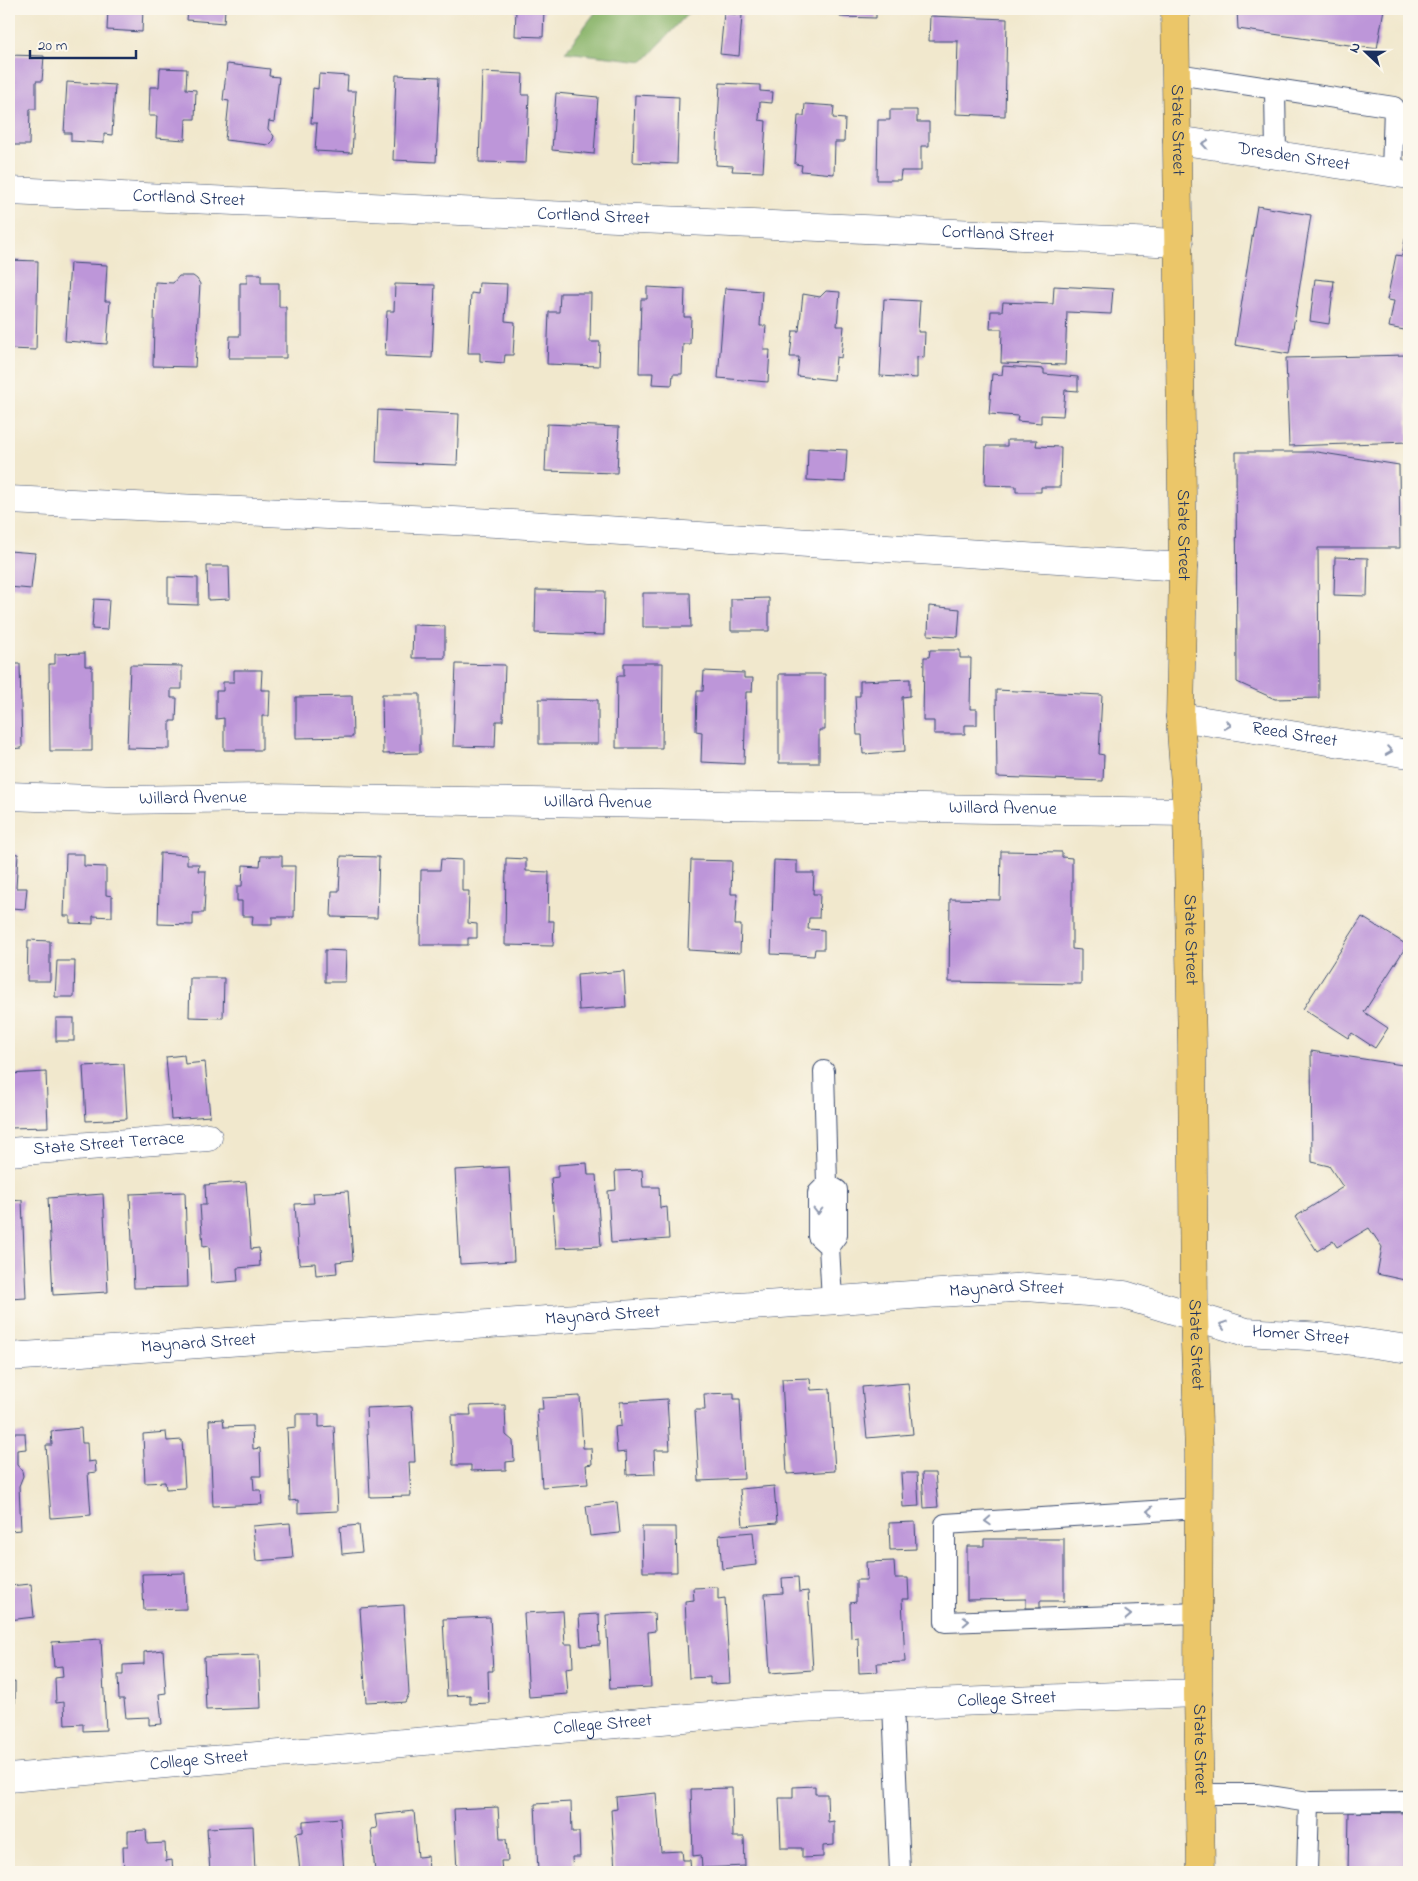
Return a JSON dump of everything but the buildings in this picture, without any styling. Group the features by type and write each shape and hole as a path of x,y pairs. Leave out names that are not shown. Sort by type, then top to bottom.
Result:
{"main road":[{"name":"State Street","path":"1175,9 1183,567 1180,718 1186,812 1192,1045 1194,1316 1199,1453 1198,1693 1200,1872"}],"street":[{"name":"Dresden Street","path":"1177,140 1401,174"},
{"name":"Cortland Street","path":"9,191 1179,242"},
{"path":"9,500 496,523 1183,567"},
{"name":"Reed Street","path":"1180,718 1409,754"},
{"name":"Willard Avenue","path":"9,796 118,800 263,798 1186,812"},
{"name":"State Street Terrace","path":"9,1152 208,1137"},
{"name":"Maynard Street","path":"9,1357 1027,1287 1124,1295 1194,1316"},
{"name":"Homer Street","path":"1194,1316 1246,1332 1323,1337 1409,1349"},
{"name":"College Street","path":"9,1778 798,1708 1198,1693"}],"lane":[{"path":"1177,74 1394,107 1401,174"},
{"path":"1275,89 1276,155"},
{"path":"824,1071 827,1184 837,1190 837,1235 829,1246 832,1300"},
{"path":"1198,1613 945,1622 944,1524 1199,1508"},
{"path":"893,1704 900,1872"},
{"path":"1199,1794 1257,1794 1309,1802 1409,1800"},
{"path":"1308,1872 1309,1802"}],"green space":[{"path":"598,9 692,9 644,61 565,52"}]}
